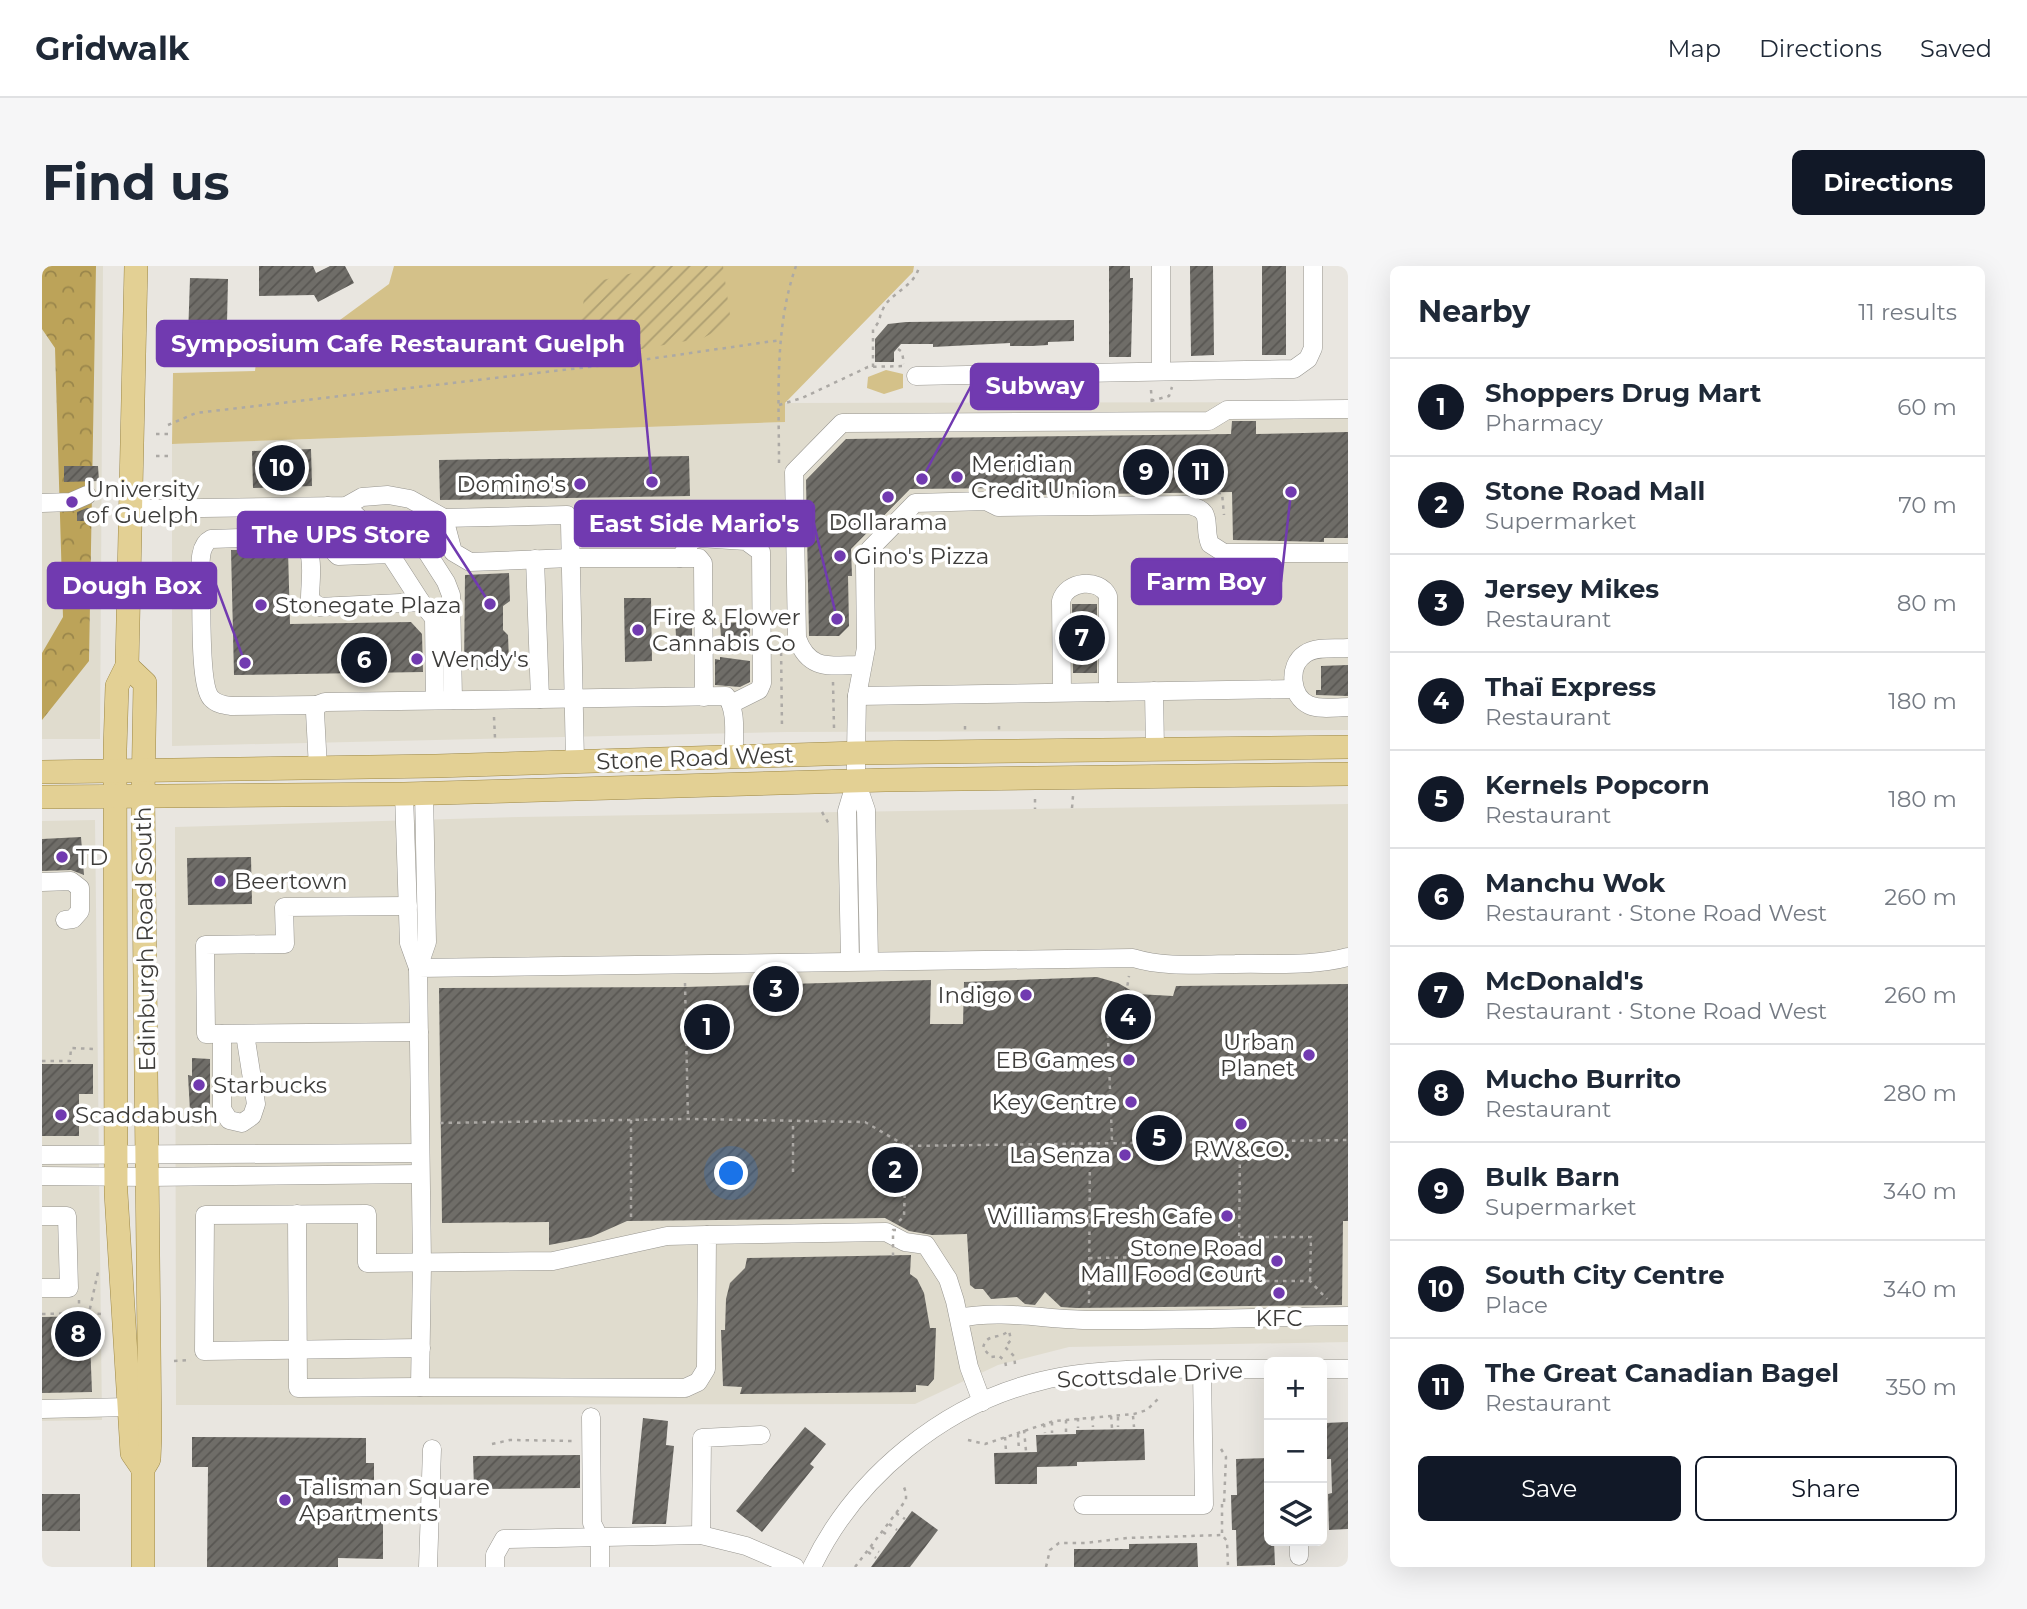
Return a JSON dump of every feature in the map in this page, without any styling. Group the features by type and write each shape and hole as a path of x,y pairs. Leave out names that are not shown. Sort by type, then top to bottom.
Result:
{"main road":[{"name":"Edinburgh Road South","path":"136,266 127,666 117,686 114,771 116,1166 132,1453 143,1469"},
{"name":"Edinburgh Road South","path":"127,666 145,683 143,796 149,1459 143,1469 143,1567"},
{"name":"Stone Road West","path":"42,772 436,766 856,753 1348,747"},
{"path":"1128,776 1142,765 1154,749"},
{"path":"414,793 417,779 436,766"},
{"name":"Stone Road West","path":"42,797 414,793 856,781 1348,774"}],"street":[{"path":"1161,266 1161,375"},
{"path":"910,371 1161,375 1288,370 1301,366 1313,348 1313,266"},
{"path":"862,665 814,663 800,648 797,638 794,472 842,423 1209,421 1227,410 1348,409"},
{"path":"42,503 71,502 87,495"},
{"path":"131,509 337,506 362,497 388,495 410,499 444,518 567,515 570,523 575,762"},
{"path":"850,960 847,811 856,781 856,696 866,648 864,564 866,554 915,503 986,501 998,507 1187,505 1198,508 1205,514 1210,544 1224,553 1348,553"},
{"path":"335,553 337,506"},
{"path":"337,506 363,522 402,523 409,527 446,582 451,595 453,614 453,700"},
{"path":"444,518 453,552 470,562 571,558 698,558 703,563 704,697"},
{"path":"421,602 318,607 310,599 308,548 298,536 211,539 205,542 202,548 204,682 211,698 217,703 231,706 317,705 325,702 726,696 732,704 734,756"},
{"path":"680,558 692,540 699,538 746,541 761,552 762,683 759,690 732,704"},
{"path":"308,548 338,555 390,554 434,618 435,701"},
{"path":"535,559 540,699"},
{"path":"129,582 190,581 201,584"},
{"path":"1062,692 1061,601 1067,588 1075,584 1100,586 1108,596 1108,692"},
{"path":"1348,648 1316,649 1306,653 1300,658 1296,668 1294,689 1307,705 1348,706"},
{"path":"856,696 1294,689"},
{"path":"1154,691 1154,749"},
{"path":"317,705 315,712 318,768"},
{"path":"856,781 866,810 869,960"},
{"path":"414,793 408,906 409,943 418,968 422,1264 420,1387"},
{"path":"414,793 427,943 418,968"},
{"path":"42,882 71,881 80,888 80,911 73,919 65,920"},
{"path":"408,906 284,907 285,944 205,944 206,1034 419,1032"},
{"path":"418,968 1133,958 1156,965 1261,964 1327,963 1348,957"},
{"path":"222,1034 222,1110 229,1120 242,1123 252,1116 256,1104 245,1034"},
{"path":"148,1166 420,1153"},
{"path":"42,1155 116,1166 420,1174"},
{"path":"42,1177 116,1166"},
{"path":"297,1214 298,1388 685,1388 698,1382 714,1369 707,1235"},
{"path":"421,1348 204,1351 205,1215 367,1214 367,1263 553,1261 667,1236 891,1231 905,1242 926,1245 948,1279 969,1367 982,1402"},
{"path":"42,1216 67,1216 69,1288 42,1288"},
{"path":"959,1318 1003,1313 1031,1318 1092,1320 1348,1316"},
{"name":"Scottsdale Drive","path":"812,1567 847,1510 879,1475 935,1427 982,1402 1041,1380 1092,1373 1264,1369"},
{"path":"1327,1369 1348,1369"},
{"path":"1083,1506 1204,1505 1202,1370"},
{"path":"42,1409 129,1407"},
{"path":"591,1417 592,1523 600,1539 600,1567"},
{"path":"701,1535 702,1438 761,1435"},
{"path":"428,1567 432,1449"},
{"path":"495,1567 495,1555 504,1539 701,1535 746,1546 795,1567"}],"path":[{"path":"873,367 873,329 881,321 883,309 918,275 919,266"},
{"path":"169,425 196,413 614,364 781,340"},
{"path":"779,405 802,398 858,371 873,367 910,371 898,349"},
{"path":"1161,375 1172,387 1169,396 1151,399 1161,375"},
{"path":"156,434 169,434"},
{"path":"156,456 168,456"},
{"path":"1209,494 1222,493 1224,526"},
{"path":"834,728 833,679 842,665"},
{"path":"494,699 495,738"},
{"path":"683,963 688,1119"},
{"path":"1112,1142 1107,1013 1127,988 1129,976"},
{"path":"42,1061 70,1061 71,1048 99,1049"},
{"path":"440,1122 688,1119 865,1122 906,1146 1348,1140"},
{"path":"631,1120 631,1221"},
{"path":"793,1121 793,1172"},
{"path":"1240,1141 1239,1281 1310,1282"},
{"path":"1090,1142 1089,1258 1092,1320"},
{"path":"894,1256 893,1230 891,1231 904,1217 906,1146"},
{"path":"1240,1237 1311,1237 1310,1282 1327,1300 1335,1300"},
{"path":"1089,1258 1240,1256"},
{"path":"89,1314 102,1314"},
{"path":"1006,1366 999,1356 990,1357 984,1351 984,1344 990,1337 999,1338 1009,1331 1011,1340 1005,1347 1014,1356 1015,1364"},
{"path":"968,1440 985,1444 1066,1419 1133,1415 1147,1410 1158,1399"},
{"path":"1118,1415 1118,1427"},
{"path":"1133,1415 1133,1427"},
{"path":"1111,1416 1112,1428"},
{"path":"1092,1417 1093,1427"},
{"path":"1078,1418 1079,1428"},
{"path":"1066,1419 1066,1432"},
{"path":"1052,1422 1052,1433"},
{"path":"1044,1424 1045,1433"},
{"path":"1024,1430 1026,1451"},
{"path":"1017,1432 1019,1451"},
{"path":"1004,1437 1006,1451"},
{"path":"492,1444 510,1440 591,1441"},
{"path":"855,1567 897,1513 907,1496 904,1487"},
{"path":"1204,1505 1224,1504 1222,1535 1227,1541 1227,1567"},
{"path":"897,1513 905,1519"},
{"path":"889,1524 897,1530"},
{"path":"883,1532 890,1537"},
{"path":"1046,1567 1050,1550 1059,1543 1222,1535"},
{"path":"871,1547 880,1552"},
{"path":"868,1552 876,1558"},
{"path":"860,1562 867,1567"}],"shaded area":[{"name":"University of Guelph","path":"42,266 103,266 100,739 42,739"},
{"path":"394,266 914,266 913,272 785,403 785,422 172,444 173,373 255,371 260,327 329,328 389,284"},
{"path":"642,266 723,266 730,315 718,330 703,338 575,361 586,284 637,272"},
{"path":"886,370 903,374 903,388 884,394 867,388 868,377"},
{"path":"1348,402 1348,730 787,732 172,746 172,444 785,422 785,403"},
{"path":"1348,804 1348,1342 1069,1347 998,1365 915,1404 176,1405 175,827 518,817"},
{"path":"95,820 102,1420 42,1421 42,821"}],"green space":[{"path":"42,266 96,266 89,661 42,720 42,653 63,617 55,348 42,329"}],"building":[{"path":"259,266 313,266 316,273 330,266 345,266 354,283 318,302 314,295 259,296"},
{"path":"1109,266 1130,266 1130,278 1133,278 1131,357 1109,357"},
{"path":"1190,266 1213,266 1214,355 1191,356"},
{"path":"1262,266 1286,266 1286,355 1262,355"},
{"path":"190,278 228,279 226,367 187,366"},
{"path":"1074,320 1074,341 1032,346 1010,346 1010,343 933,347 933,344 901,344 894,352 894,362 875,362 875,339 888,324"},
{"path":"1232,421 1256,421 1256,434 1348,432 1348,538 1324,538 1324,542 1233,540 1232,492 1016,495 1009,488 910,489 851,549 852,576 848,576 849,626 839,636 809,636 806,480 846,439 1231,434"},
{"path":"311,449 312,486 253,488 252,451"},
{"path":"689,456 690,496 440,500 439,460"},
{"path":"64,466 98,466 99,481 64,482"},
{"path":"97,508 97,521 77,521 77,512"},
{"name":"Stonegate Plaza","path":"231,550 288,550 290,624 411,622 422,634 423,672 234,675"},
{"path":"509,573 510,601 503,606 503,630 508,635 509,662 500,667 487,666 487,670 464,669 465,575"},
{"name":"Fire & Flower Cannabis Co","path":"624,598 651,598 652,661 625,662"},
{"path":"1072,604 1097,604 1097,673 1073,673"},
{"path":"675,612 692,612 692,638 676,638"},
{"path":"750,622 750,637 721,637 720,623"},
{"path":"720,657 750,661 750,682 740,687 715,685 715,659 720,660"},
{"path":"1348,665 1348,696 1316,695 1316,690 1321,690 1321,666"},
{"name":"TD","path":"81,837 84,875 71,870 42,871 42,839"},
{"name":"Beertown","path":"251,857 252,904 188,905 187,858"},
{"path":"1097,977 1118,983 1137,994 1173,996 1176,986 1348,984 1348,1221 1343,1221 1342,1305 1076,1308 1061,1307 1045,1292 1035,1305 1025,1304 1017,1297 991,1299 983,1289 975,1289 970,1285 967,1234 932,1235 909,1231 885,1218 627,1221 591,1237 549,1245 549,1222 442,1223 439,988 685,987 931,980 930,1024 963,1024 964,982"},
{"name":"Starbucks","path":"192,1058 210,1059 210,1111 190,1111 188,1075 192,1076"},
{"name":"Scaddabush","path":"42,1064 93,1064 93,1094 79,1094 79,1136 42,1136"},
{"path":"911,1255 910,1274 917,1279 924,1293 930,1328 936,1328 934,1379 928,1386 916,1385 916,1392 740,1394 742,1387 723,1386 721,1330 725,1330 726,1299 730,1283 745,1268 747,1258"},
{"path":"89,1316 92,1392 42,1393 42,1317"},
{"path":"643,1418 668,1421 666,1445 674,1446 666,1524 632,1524"},
{"path":"1348,1422 1348,1529 1329,1530 1328,1494 1332,1493 1331,1459 1327,1459 1327,1423"},
{"path":"805,1427 826,1444 810,1464 814,1467 762,1532 736,1511"},
{"path":"1144,1429 1145,1460 1077,1462 1077,1466 1037,1467 1037,1484 995,1484 994,1453 1037,1452 1036,1435 1076,1434 1076,1430"},
{"name":"Talisman Square Apartments","path":"192,1437 366,1438 366,1463 374,1463 374,1480 362,1479 362,1521 383,1522 383,1559 338,1558 338,1567 207,1567 208,1467 192,1467"},
{"path":"580,1455 580,1488 474,1489 473,1456"},
{"path":"1264,1458 1264,1546 1274,1546 1275,1565 1237,1566 1231,1495 1237,1495 1236,1459"},
{"path":"42,1494 80,1494 80,1531 42,1531"},
{"path":"912,1511 938,1530 910,1567 871,1567"},
{"path":"1197,1543 1198,1567 1074,1567 1074,1549 1129,1549 1129,1544"}],"place":[{"name":"South City Centre","path":"282,468"},
{"name":"Bulk Barn","path":"1146,472"},
{"name":"The Great Canadian Bagel","path":"1201,472"},
{"name":"Meridian Credit Union","path":"957,477"},
{"name":"Subway","path":"922,479"},
{"name":"Symposium Cafe Restaurant Guelph","path":"652,482"},
{"name":"Domino's","path":"580,484"},
{"name":"Farm Boy","path":"1291,492"},
{"name":"Dollarama","path":"888,497"},
{"name":"University of Guelph","path":"72,502"},
{"name":"Gino's Pizza","path":"840,556"},
{"name":"The UPS Store","path":"490,604"},
{"name":"Stonegate Plaza","path":"261,605"},
{"name":"East Side Mario's","path":"837,619"},
{"name":"Fire & Flower Cannabis Co","path":"638,630"},
{"name":"McDonald's","path":"1082,638"},
{"name":"Wendy's","path":"417,659"},
{"name":"Manchu Wok","path":"364,660"},
{"name":"Dough Box","path":"245,663"},
{"name":"TD","path":"62,857"},
{"name":"Beertown","path":"220,881"},
{"name":"Jersey Mikes","path":"776,989"},
{"name":"Indigo","path":"1026,995"},
{"name":"Thaï Express","path":"1128,1017"},
{"name":"Shoppers Drug Mart","path":"707,1027"},
{"name":"Urban Planet","path":"1309,1055"},
{"name":"EB Games","path":"1129,1060"},
{"name":"Starbucks","path":"199,1085"},
{"name":"Key Centre","path":"1131,1102"},
{"name":"Scaddabush","path":"61,1115"},
{"name":"RW&CO.","path":"1241,1124"},
{"name":"Kernels Popcorn","path":"1159,1138"},
{"name":"La Senza","path":"1125,1155"},
{"name":"Stone Road Mall","path":"895,1170"},
{"name":"Williams Fresh Cafe","path":"1227,1216"},
{"name":"Stone Road Mall Food Court","path":"1277,1261"},
{"name":"KFC","path":"1279,1293"},
{"name":"Mucho Burrito","path":"78,1334"},
{"name":"Talisman Square Apartments","path":"285,1500"}]}
